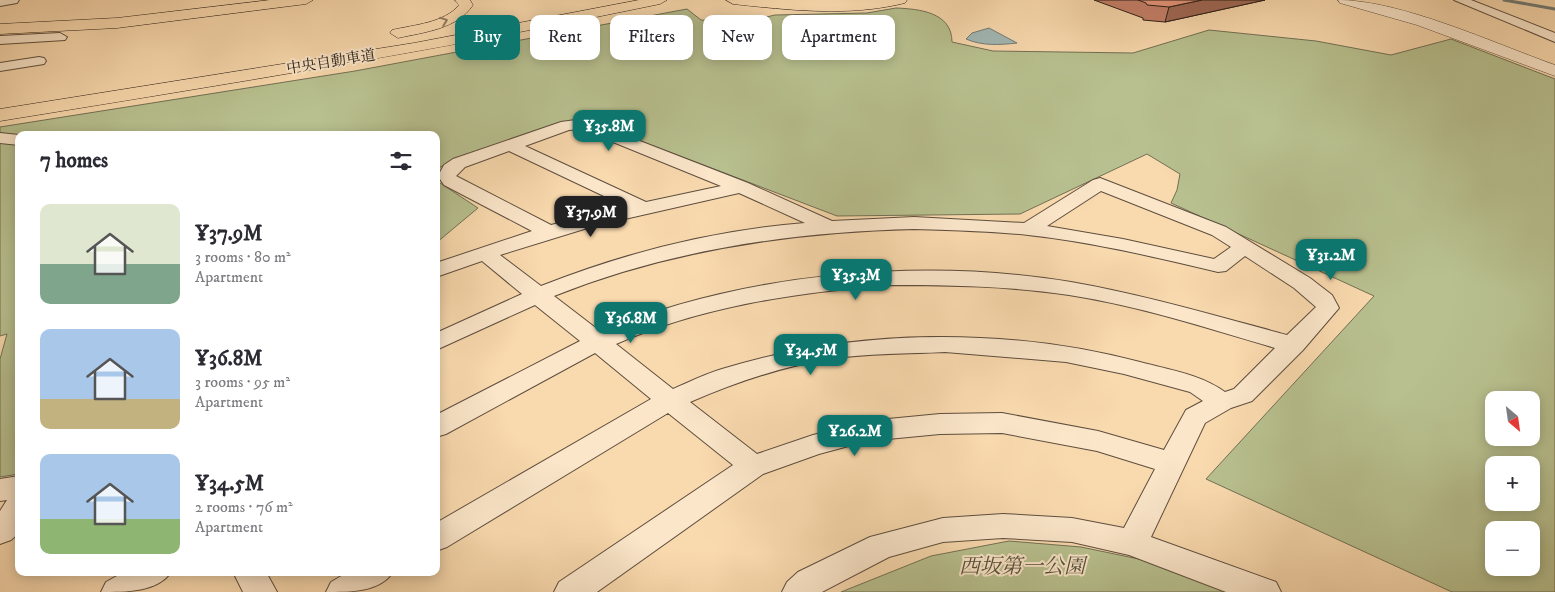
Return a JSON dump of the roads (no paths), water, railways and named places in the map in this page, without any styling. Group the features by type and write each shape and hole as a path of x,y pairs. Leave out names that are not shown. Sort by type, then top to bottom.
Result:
{"highway":[{"path":"0,28 97,22 276,0"},
{"path":"0,28 117,23 304,0"},
{"path":"378,36 421,28 449,20 464,10 466,5 462,0"},
{"name":"中央自動車道","path":"0,108 448,36 636,0"},
{"name":"中央自動車道","path":"0,115 372,55 660,0"},
{"path":"593,14 613,14 675,0"},
{"path":"733,0 820,6 866,5 900,0"},
{"path":"774,0 834,3 879,0"},
{"path":"0,100 229,62"}],"street":[{"path":"0,2 12,0"},
{"path":"1345,0 1422,22 1555,71"},
{"path":"1460,0 1555,38"},
{"path":"0,40 60,37"},
{"path":"0,67 39,61"},
{"path":"547,231 450,181 447,176 450,169 459,163 510,145 567,126 582,124 741,187 830,227"},
{"path":"0,138 15,140"},
{"path":"510,145 642,206"},
{"path":"1028,230 1100,184 1219,231 1302,283 1324,300 1328,308 1294,345 1243,395 1222,402 1195,417 1132,543"},
{"path":"440,270 547,231 642,206 741,187"},
{"path":"440,340 537,295 625,265 698,246 768,234 830,227 923,223 1028,230 1145,249 1218,266 1245,248"},
{"path":"485,253 752,466"},
{"path":"440,424 598,343 649,322 732,299 804,286 930,278 1042,285 1129,300 1294,345"},
{"path":"440,536 670,400 729,375 772,363 831,351 945,344 1066,354 1124,366 1199,386 1222,402"},
{"path":"571,592 752,466 813,445 867,432 940,424 1002,423 1098,441 1171,463"},
{"path":"0,490 15,488"},
{"path":"0,531 9,523 15,513"},
{"path":"799,592 810,582 881,546 943,530 1003,526 1072,530 1132,543 1264,592"},
{"path":"118,592 148,576"},
{"path":"251,576 260,592"},
{"path":"343,592 370,576"}],"water":[{"path":"989,28 1017,43 978,43 966,39 972,33"}],"waterway":[{"path":"1504,0 1555,9"}],"park label":[{"name":"西坂第一公園","path":"1022,567"}]}
